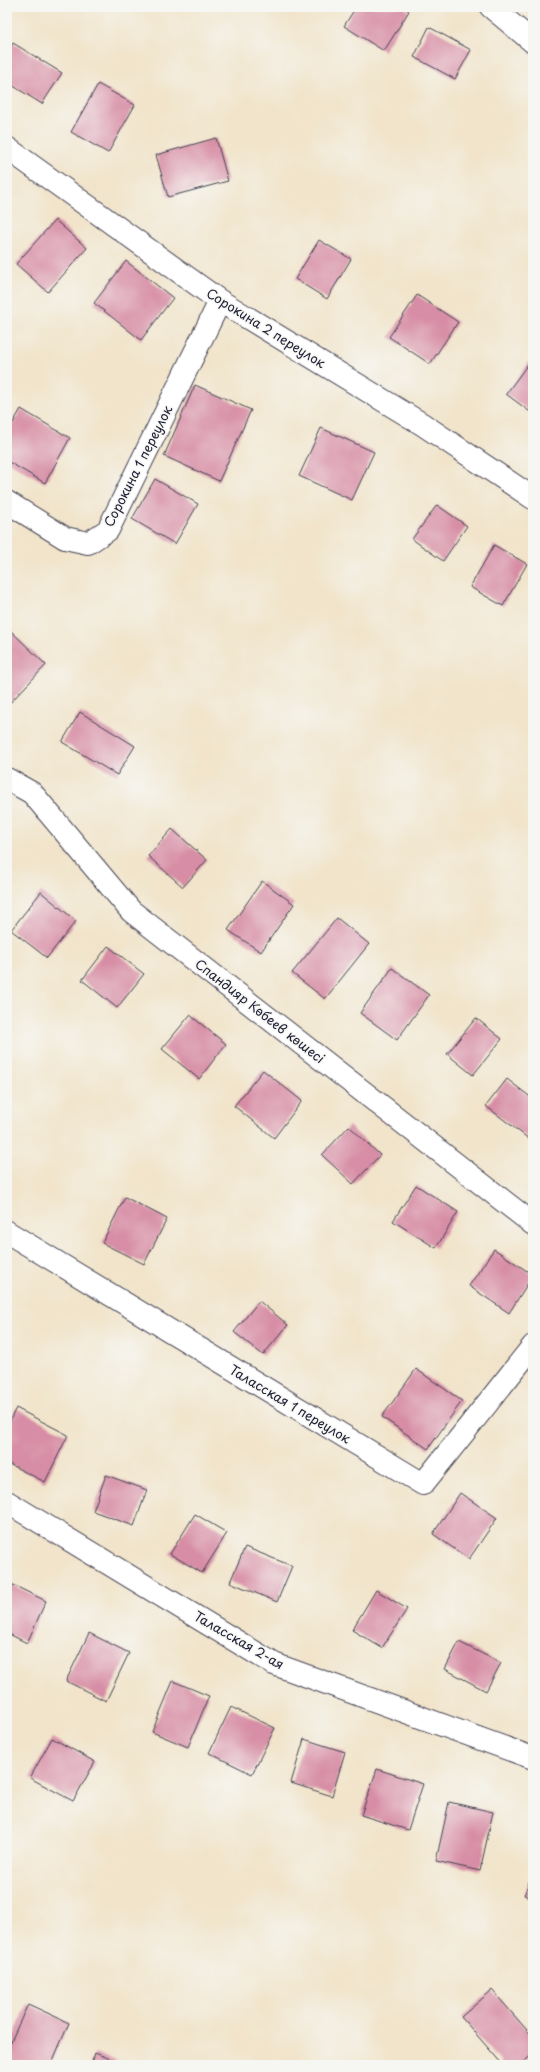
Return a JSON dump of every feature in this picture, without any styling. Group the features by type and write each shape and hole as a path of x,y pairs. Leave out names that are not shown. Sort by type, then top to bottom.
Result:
{"street":[{"path":"492,7 533,42"},
{"name":"Сорокина 2 переулок","path":"7,148 220,301 422,424 533,498"},
{"name":"Сорокина 1 переулок","path":"7,502 65,538 88,544 108,530 220,301"},
{"name":"Спандияр Көбеев көшесі","path":"7,779 32,793 131,911 533,1224"},
{"name":"Таласская 1 переулок","path":"7,1232 422,1484 533,1346"},
{"name":"Таласская 2-ая","path":"7,1502 274,1664 533,1758"}],"building":[{"path":"356,7 403,7 409,11 384,51 344,26"},
{"path":"429,27 471,50 455,79 414,57"},
{"path":"13,43 62,73 42,104 7,82 7,53"},
{"path":"98,84 135,105 108,153 71,132"},
{"path":"216,138 228,181 168,197 156,155"},
{"path":"55,220 87,248 48,292 16,264"},
{"path":"319,240 351,259 327,299 295,279"},
{"path":"126,261 173,298 141,340 94,303"},
{"path":"417,295 458,322 430,364 389,337"},
{"path":"533,357 533,414 506,394"},
{"path":"195,385 251,410 219,481 164,456"},
{"path":"21,409 70,438 45,483 7,461 7,433"},
{"path":"321,428 374,452 352,500 299,476"},
{"path":"155,479 198,504 175,544 132,519"},
{"path":"437,505 467,526 443,561 412,539"},
{"path":"494,545 527,564 503,606 470,587"},
{"path":"11,631 46,665 7,706 7,635"},
{"path":"80,712 135,746 117,775 62,742"},
{"path":"172,829 207,860 183,887 148,856"},
{"path":"262,881 294,904 261,952 228,930"},
{"path":"41,892 76,921 47,958 11,930"},
{"path":"337,918 369,944 325,999 292,973"},
{"path":"108,946 144,974 117,1008 82,980"},
{"path":"392,968 429,995 397,1040 360,1013"},
{"path":"190,1015 226,1044 199,1079 162,1049"},
{"path":"476,1018 502,1039 473,1075 447,1054"},
{"path":"263,1070 302,1101 274,1138 234,1106"},
{"path":"507,1079 533,1099 533,1133 529,1139 486,1106"},
{"path":"349,1126 380,1155 353,1184 322,1155"},
{"path":"416,1185 458,1212 436,1248 393,1221"},
{"path":"125,1197 167,1219 144,1264 102,1243"},
{"path":"494,1249 533,1275 509,1313 469,1286"},
{"path":"259,1301 288,1325 263,1355 234,1332"},
{"path":"416,1369 462,1401 428,1449 382,1417"},
{"path":"16,1408 68,1435 45,1482 7,1463 7,1426"},
{"path":"106,1475 147,1490 134,1526 93,1511"},
{"path":"460,1493 497,1518 469,1559 433,1534"},
{"path":"195,1514 227,1533 202,1573 170,1554"},
{"path":"245,1547 292,1566 277,1602 230,1582"},
{"path":"7,1582 46,1601 27,1643 7,1633"},
{"path":"376,1590 407,1609 382,1648 352,1630"},
{"path":"89,1633 129,1653 106,1701 66,1681"},
{"path":"459,1642 501,1663 486,1691 445,1669"},
{"path":"173,1681 209,1696 188,1747 152,1732"},
{"path":"231,1707 275,1728 252,1774 209,1753"},
{"path":"52,1738 95,1762 73,1801 30,1778"},
{"path":"304,1739 345,1752 332,1796 291,1783"},
{"path":"377,1769 423,1784 408,1830 361,1815"},
{"path":"449,1802 493,1812 480,1871 436,1861"},
{"path":"533,1872 533,1898 524,1895"},
{"path":"492,1990 533,2037 533,2054 520,2065 503,2065 461,2017"},
{"path":"28,2004 69,2023 51,2065 15,2065 7,2061 7,2050"},
{"path":"95,2053 126,2065 91,2065"}]}
